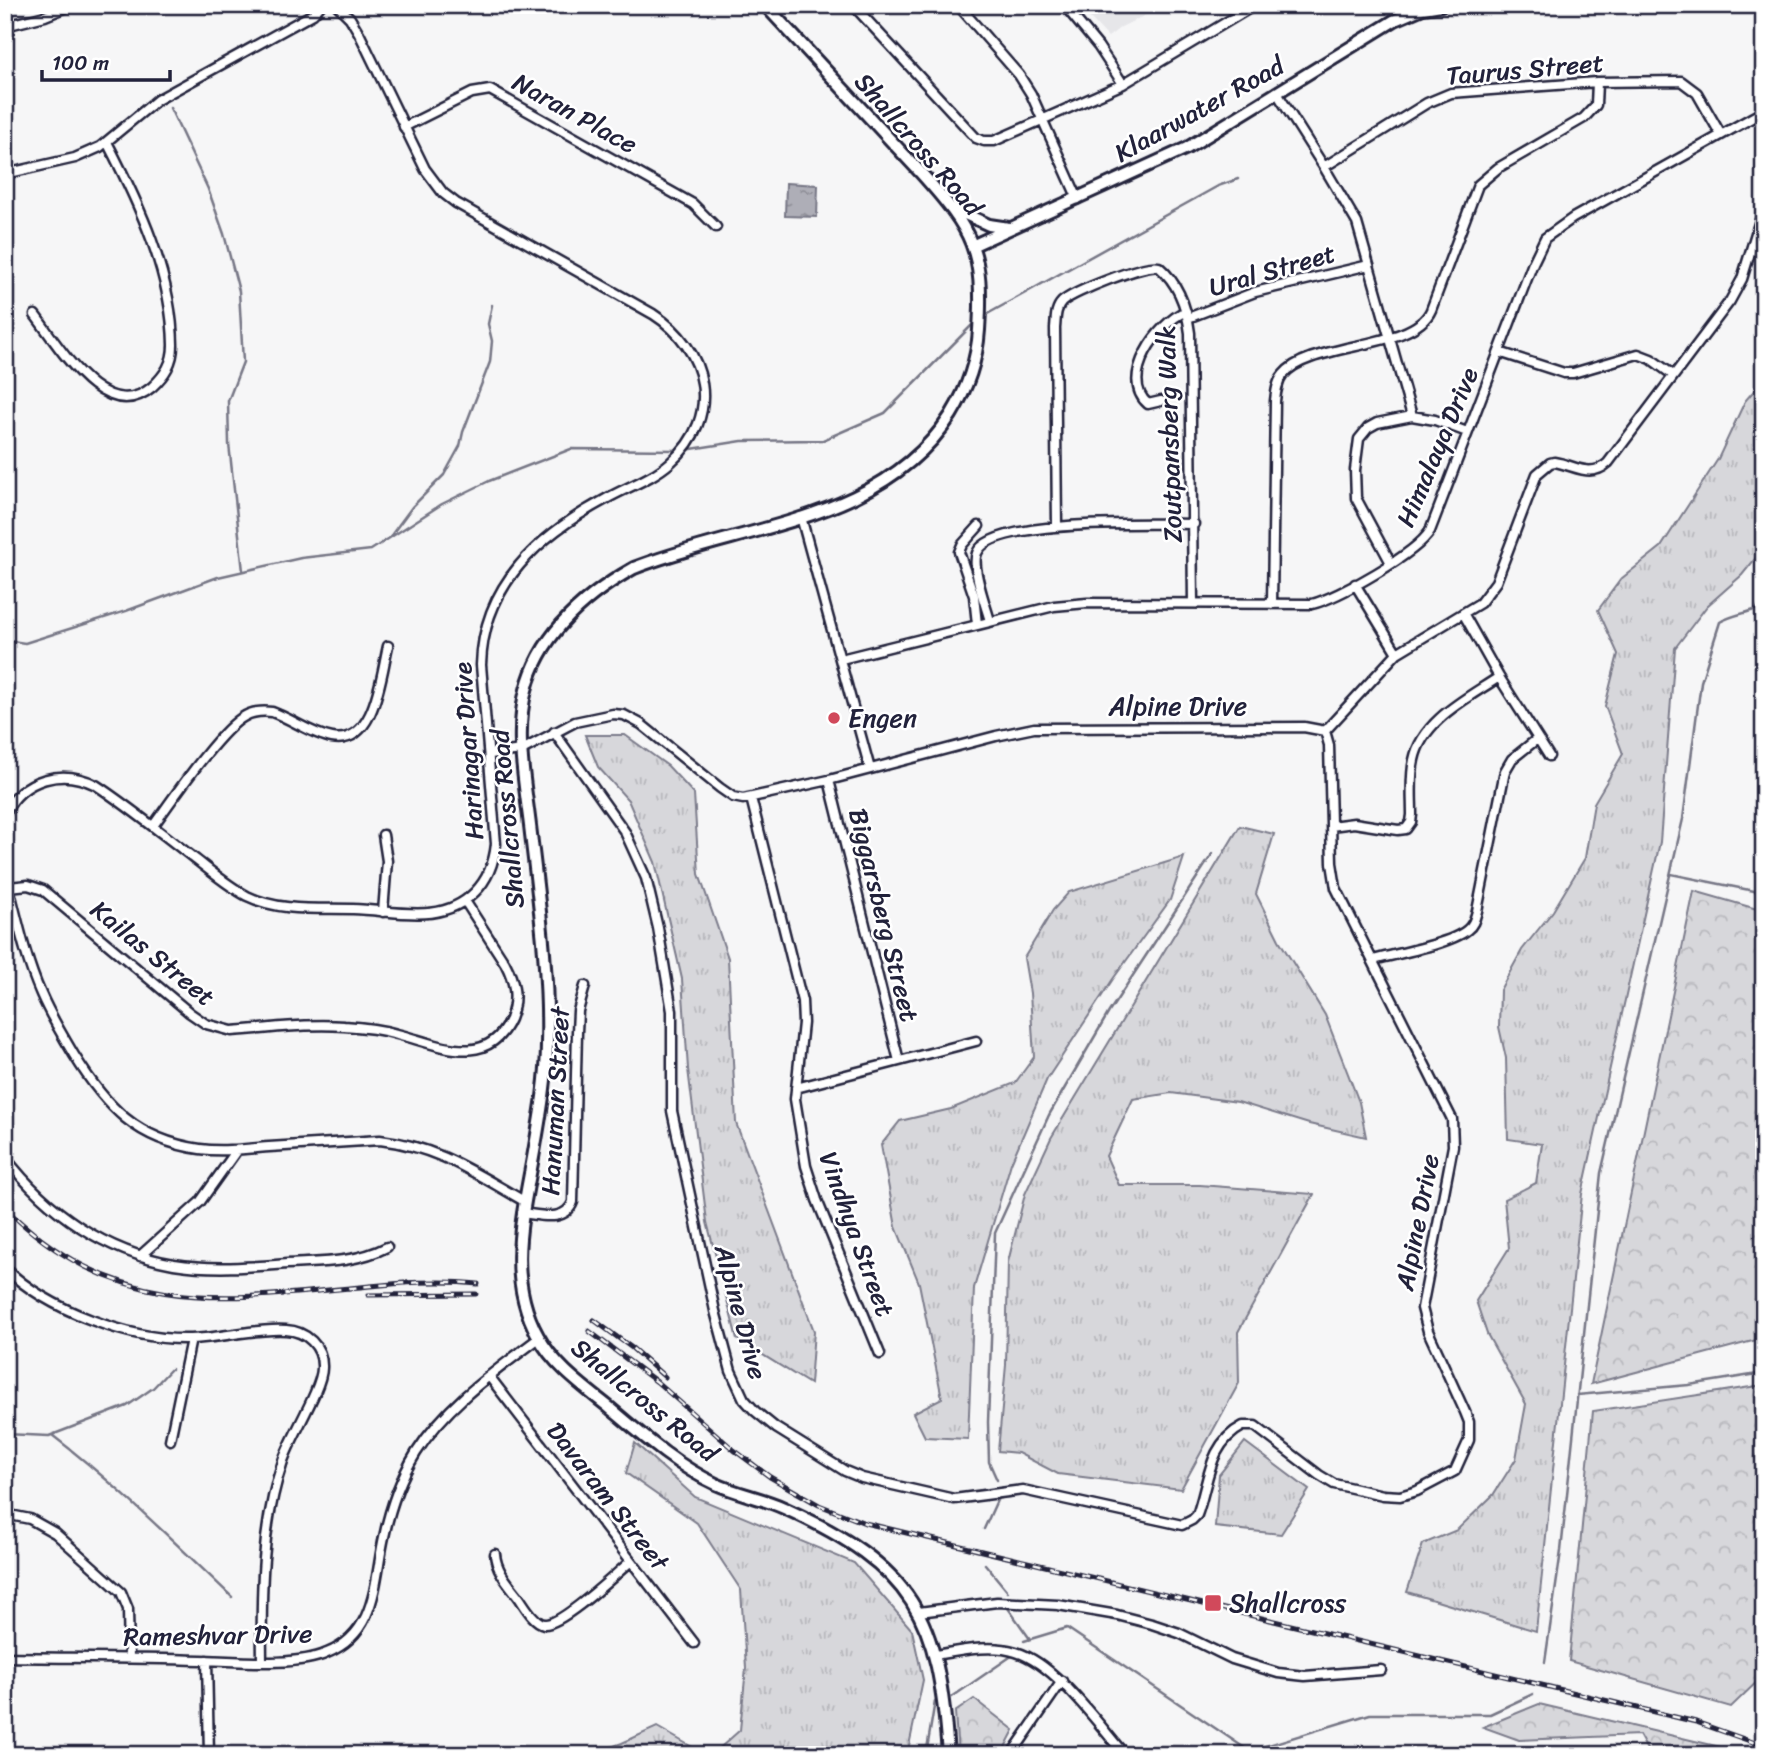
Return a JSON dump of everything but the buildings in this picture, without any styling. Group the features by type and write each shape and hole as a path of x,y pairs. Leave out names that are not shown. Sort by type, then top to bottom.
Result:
{"street":[{"path":"5,26 45,16 72,5"},
{"path":"5,174 75,158 107,142 156,100 313,14 321,5"},
{"name":"Harinagar Drive","path":"5,813 16,796 33,783 53,777 73,776 96,785 231,886 267,903 303,909 430,914 445,911 465,901 486,878 495,855 496,832 481,650 486,624 497,598 531,551 594,505 656,473 674,460 698,422 702,385 694,355 679,334 668,324 456,203 443,193 425,169 359,33 350,18 337,5"},
{"name":"Shallcross Road","path":"765,5 950,206 974,245 980,286 978,343 974,365 963,393 944,425 927,446 888,480 844,502 648,562 619,576 587,598 567,617 551,637 527,684 520,719 547,1012 547,1048 543,1093 522,1213 518,1251 519,1279 524,1302 539,1339 570,1375 691,1471 732,1491 782,1507 813,1522 866,1554 897,1580 919,1612 935,1655 946,1720 948,1755"},
{"path":"853,5 976,138 984,141 1003,139 1122,84 1255,5"},
{"path":"958,5 1019,75 1078,199"},
{"path":"1064,5 1098,46 1122,84"},
{"name":"Klaarwater Road","path":"974,245 1187,148 1395,20 1423,6 1441,5"},
{"name":"Taurus Street","path":"1324,167 1379,131 1439,97 1462,91 1597,82 1681,80 1697,93 1721,135"},
{"path":"1272,604 1275,401 1279,380 1286,371 1301,362 1418,327 1428,318 1473,196 1483,179 1497,168 1584,118 1596,104 1597,82"},
{"name":"Naran Place","path":"404,127 472,93 490,90 693,204 716,228"},
{"path":"1278,93 1357,223 1412,416"},
{"name":"Himalaya Drive","path":"841,659 976,624 1070,605 1311,604 1322,601 1391,563 1420,544 1430,531 1545,238 1573,218 1764,111"},
{"path":"35,315 80,374 108,395 134,396 148,390 160,380 172,361 172,332 164,284 145,222 107,142"},
{"path":"950,206 989,225 1011,228"},
{"path":"1325,732 1397,653 1480,603 1492,590 1537,474 1554,462 1586,472 1595,472 1602,468 1738,288 1764,207"},
{"name":"Zoutpansberg Walk","path":"1057,526 1054,440 1057,310 1066,300 1122,275 1153,265 1159,267 1170,278 1187,315 1191,353 1194,603"},
{"name":"Ural Street","path":"1161,401 1148,404 1141,395 1141,362 1147,347 1174,316 1187,315 1247,295 1369,265"},
{"path":"1499,352 1564,373 1573,373 1638,354 1651,359 1673,375"},
{"path":"1391,563 1356,499 1357,445 1362,434 1377,424 1412,416 1435,420 1467,432"},
{"path":"801,517 870,769"},
{"path":"990,621 975,557 980,547 993,538 1057,526 1194,524"},
{"path":"976,624 974,596 959,552 979,527"},
{"path":"1355,584 1397,653"},
{"path":"1463,613 1499,677 1549,756"},
{"path":"152,826 223,735 246,715 262,711 272,712 333,738 348,736 365,725 374,707 388,646"},
{"path":"1331,826 1354,823 1406,829 1411,822 1413,762 1427,732 1440,718 1499,677"},
{"path":"489,754 522,750 575,722 600,716 624,715 640,724 733,797 751,798"},
{"name":"Alpine Drive","path":"554,732 625,832 646,878 658,928 672,1011 672,1111 715,1311 736,1385 744,1399 766,1421 834,1465 862,1478 954,1499 1023,1490 1182,1525 1197,1515 1218,1447 1243,1426 1255,1426 1326,1480 1349,1488 1400,1496 1417,1491 1455,1471 1464,1456 1469,1422 1428,1331 1422,1308 1453,1146 1452,1119 1336,888 1332,863 1329,745 1325,732 1304,727 1034,728 751,798"},
{"path":"1373,960 1445,940 1471,927 1477,911 1505,772 1512,759 1537,739"},
{"name":"Biggarsberg Street","path":"829,780 898,1061"},
{"name":"Vindhya Street","path":"751,798 802,1001 803,1023 796,1111 811,1183 880,1354"},
{"path":"383,835 387,862 383,912"},
{"path":"5,872 28,959 41,996 87,1077 108,1104 130,1124 178,1145 203,1149 237,1150 380,1140 397,1142 437,1153 524,1201"},
{"name":"Kailas Street","path":"9,887 28,885 43,890 174,1001 215,1028 232,1031 343,1026 380,1030 442,1048 461,1050 487,1044 502,1032 510,1017 515,994 505,963 465,901"},
{"name":"Hanuman Street","path":"522,1213 560,1216 570,1209 573,1202 578,1011 584,986"},
{"path":"796,1088 976,1041"},
{"path":"140,1255 200,1202 237,1150"},
{"path":"5,1157 32,1190 71,1222 107,1243 174,1264 250,1267 355,1259 387,1247"},
{"path":"5,1268 48,1299 90,1318 143,1335 191,1339 257,1331 293,1330 311,1339 323,1369 284,1459 271,1506 263,1567 262,1661"},
{"path":"170,1440 191,1339"},
{"name":"Rameshvar Drive","path":"5,1657 262,1661 308,1659 340,1648 361,1629 372,1605 389,1514 415,1455 439,1422 468,1392 539,1339"},
{"name":"Davaram Street","path":"489,1376 694,1643"},
{"path":"5,1514 30,1519 55,1533 121,1592 128,1609 129,1658"},
{"path":"495,1554 496,1563 508,1583 535,1618 544,1624 567,1615 631,1561"},
{"path":"919,1612 997,1602 1058,1605 1152,1624 1179,1633 1232,1659 1278,1673 1305,1676 1381,1670"},
{"path":"935,1655 984,1649 1016,1652 1033,1659 1062,1681 1125,1755"},
{"path":"206,1660 209,1755"},
{"path":"1011,1755 1062,1681"}],"shaded area":[{"path":"1078,5 1166,5 1121,27 1108,37"}],"green space":[{"path":"1764,379 1764,548 1742,575 1707,606 1675,648 1660,842 1582,1194 1536,1631 1407,1592 1423,1544 1457,1530 1493,1495 1516,1459 1526,1404 1487,1334 1476,1301 1509,1248 1504,1199 1536,1183 1542,1144 1508,1139 1506,1058 1499,1027 1500,990 1522,950 1553,911 1585,858 1594,803 1623,754 1605,706 1618,654 1598,610 1621,579 1661,547 1718,459 1745,401"},
{"path":"585,735 625,735 668,766 694,794 699,874 728,958 736,1123 814,1331 810,1384 737,1339 707,1222 688,1069 682,979 655,862 628,800 598,767"},
{"path":"1240,826 1274,834 1256,894 1279,940 1325,1015 1359,1102 1366,1137 1309,1124 1238,1102 1171,1093 1133,1099 1106,1156 1119,1185 1200,1185 1314,1194 1238,1332 1239,1383 1181,1489 1058,1474 1018,1453 998,1451 1006,1365 1008,1262 1025,1194 1051,1138"},
{"path":"1184,857 1170,900 1113,979 1047,1079 1011,1163 974,1288 968,1439 925,1437 913,1413 942,1398 919,1283 896,1227 881,1145 900,1121 951,1109 1015,1083 1034,1057 1030,993 1024,958 1053,910 1069,892"},
{"path":"1694,891 1764,911 1764,1338 1591,1384"},
{"path":"1764,1385 1764,1675 1731,1707 1569,1661 1593,1411"},
{"path":"1245,1442 1309,1490 1281,1534 1215,1527 1219,1475"},
{"path":"635,1443 695,1497 854,1563 912,1630 923,1680 907,1755 712,1755 740,1730 746,1668 741,1590 697,1523 626,1473"},
{"path":"974,1699 1014,1730 1001,1755 958,1755 955,1712"},
{"path":"1539,1704 1754,1755 1650,1755 1639,1735 1519,1740 1483,1727"},
{"path":"657,1727 706,1755 589,1755 622,1743"}],"water":[{"path":"786,183 818,185 817,217 785,216"}],"waterway":[{"path":"170,108 208,189 224,234 239,291 243,362 228,401 229,444 243,571"},
{"path":"982,317 1218,186 1238,179"},
{"path":"392,534 412,507 444,475 460,446 490,362 492,341 488,324 492,305"},
{"path":"685,450 742,441 823,440 885,413 974,323"},
{"path":"5,640 25,643 126,611 218,577 301,558 371,550 442,504 489,481 571,449 679,450"},
{"path":"1545,1662 1561,1551 1601,1173 1683,819 1701,682 1720,622 1757,609 1764,593"},
{"path":"997,1480 989,1462 988,1422 995,1233 1049,1115 1109,1012 1213,853"},
{"path":"1671,874 1764,893"},
{"path":"5,1434 49,1436 127,1406 153,1388 171,1369"},
{"path":"1577,1395 1689,1385 1764,1373"},
{"path":"52,1435 122,1493 232,1597"},
{"path":"984,1529 998,1498"},
{"path":"985,1564 1008,1592"},
{"path":"1008,1608 1030,1639"},
{"path":"1024,1641 1067,1628 1249,1751 1370,1714 1490,1714 1533,1694"},
{"path":"952,1697 1013,1655"},
{"path":"926,1755 935,1701"}],"railway":[{"path":"5,1208 45,1242 85,1267 125,1283 166,1293 209,1297 253,1296 414,1283 478,1284"},
{"path":"368,1295 476,1294"},
{"path":"594,1320 665,1377"},
{"path":"589,1331 657,1382 734,1450 770,1477 819,1505 865,1523 1696,1722 1764,1746"}],"place":[{"name":"Engen","path":"834,718"},
{"name":"Shallcross","path":"1213,1603"}]}
